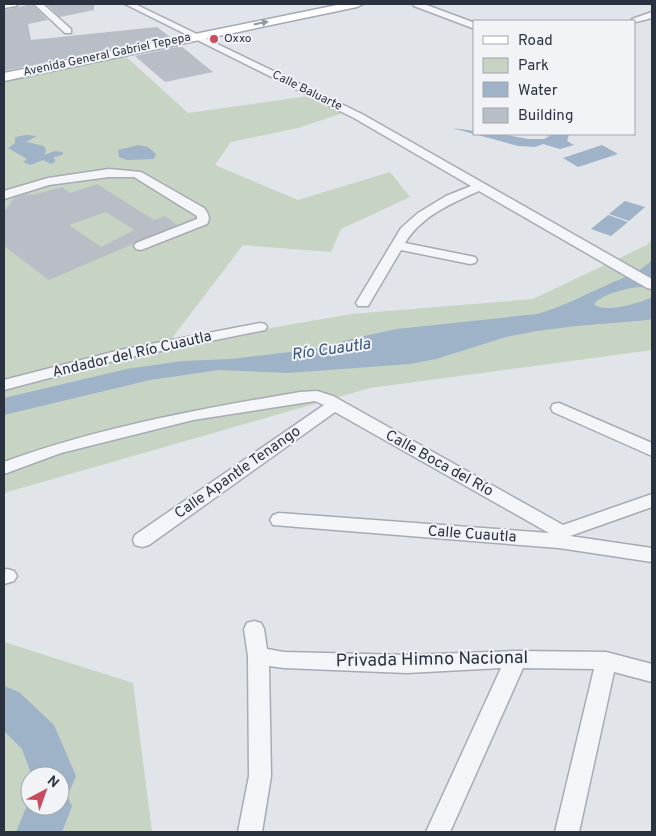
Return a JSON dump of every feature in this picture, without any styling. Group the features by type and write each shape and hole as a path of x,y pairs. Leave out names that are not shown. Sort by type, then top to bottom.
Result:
{"main road":[{"path":"4,5 12,4"},
{"name":"Avenida General Gabriel Tepepa","path":"4,77 357,4"}],"street":[{"path":"38,4 68,31"},
{"name":"Calle Baluarte","path":"129,4 358,116 652,285"},
{"path":"417,4 473,25"},
{"path":"636,19 652,15"},
{"path":"4,195 65,180 109,173 137,174 200,211 203,216 202,221 141,246"},
{"path":"363,303 406,231 422,216 450,199 480,186"},
{"path":"397,245 470,260"},
{"name":"Andador del Río Cuautla","path":"4,385 120,355 260,327"},
{"name":"Calle Boca del Río","path":"4,468 56,449 193,415 300,397 317,396 334,404 560,537"},
{"name":"Calle Apantle Tenango","path":"142,540 334,404"},
{"path":"558,408 652,450"},
{"name":"Calle Cuautla","path":"279,520 560,537 652,500"},
{"path":"560,537 652,554"},
{"path":"250,832 260,776 258,656 254,629"},
{"name":"Privada Himno Nacional","path":"258,656 284,660 407,664 516,659 606,661 652,673"},
{"path":"438,832 516,659"},
{"path":"567,832 606,661"}],"green space":[{"path":"121,52 188,113 316,95 349,111 298,128 231,142 215,165 298,200 390,172 410,197 341,229 331,252 243,245 166,346 352,314 533,299 647,245 652,239 652,350 370,388 4,493 4,77"},
{"path":"4,642 133,683 152,832 4,832"}],"water":[{"path":"452,128 473,131 473,134"},
{"path":"478,135 506,135 528,139 544,139 551,135 569,135 567,141 574,145 560,149 543,144 535,147 518,146"},
{"path":"37,136 26,142 44,146 46,151 44,155 55,151 63,152 62,155 54,157 55,162 51,164 43,160 30,165 23,162 27,159 8,148 15,143 15,137"},
{"path":"138,145 148,147 156,154 154,159 127,160 119,157 118,150"},
{"path":"602,145 618,154 578,167 563,158"},
{"path":"625,201 645,207 629,221 609,214"},
{"path":"608,215 628,222 611,236 591,229"},
{"name":"Río Cuautla","path":"652,260 652,288 639,287 621,290 605,296 594,304 598,307 613,308 640,302 652,297 652,319 648,320 537,331 506,337 436,359 410,364 288,373 219,370 150,380 4,415 4,398 127,369 182,361 231,359 315,349 397,329 537,314 563,305 630,275"}],"building":[{"path":"32,4 48,20 28,24 31,40 157,27 170,37 4,71 4,10"},
{"path":"46,4 94,4 94,10 60,17"},
{"path":"181,46 213,72 165,82 135,56"},
{"path":"97,184 154,220 165,216 177,225 49,280 4,246 4,212 14,198 26,194 33,195 62,187 70,193","holes":["106,212 134,230 101,247 69,225"]}],"waterway":[{"path":"4,704 39,738 50,766"},
{"path":"39,832 45,816"}],"place":[{"name":"Oxxo","path":"214,39"}]}
